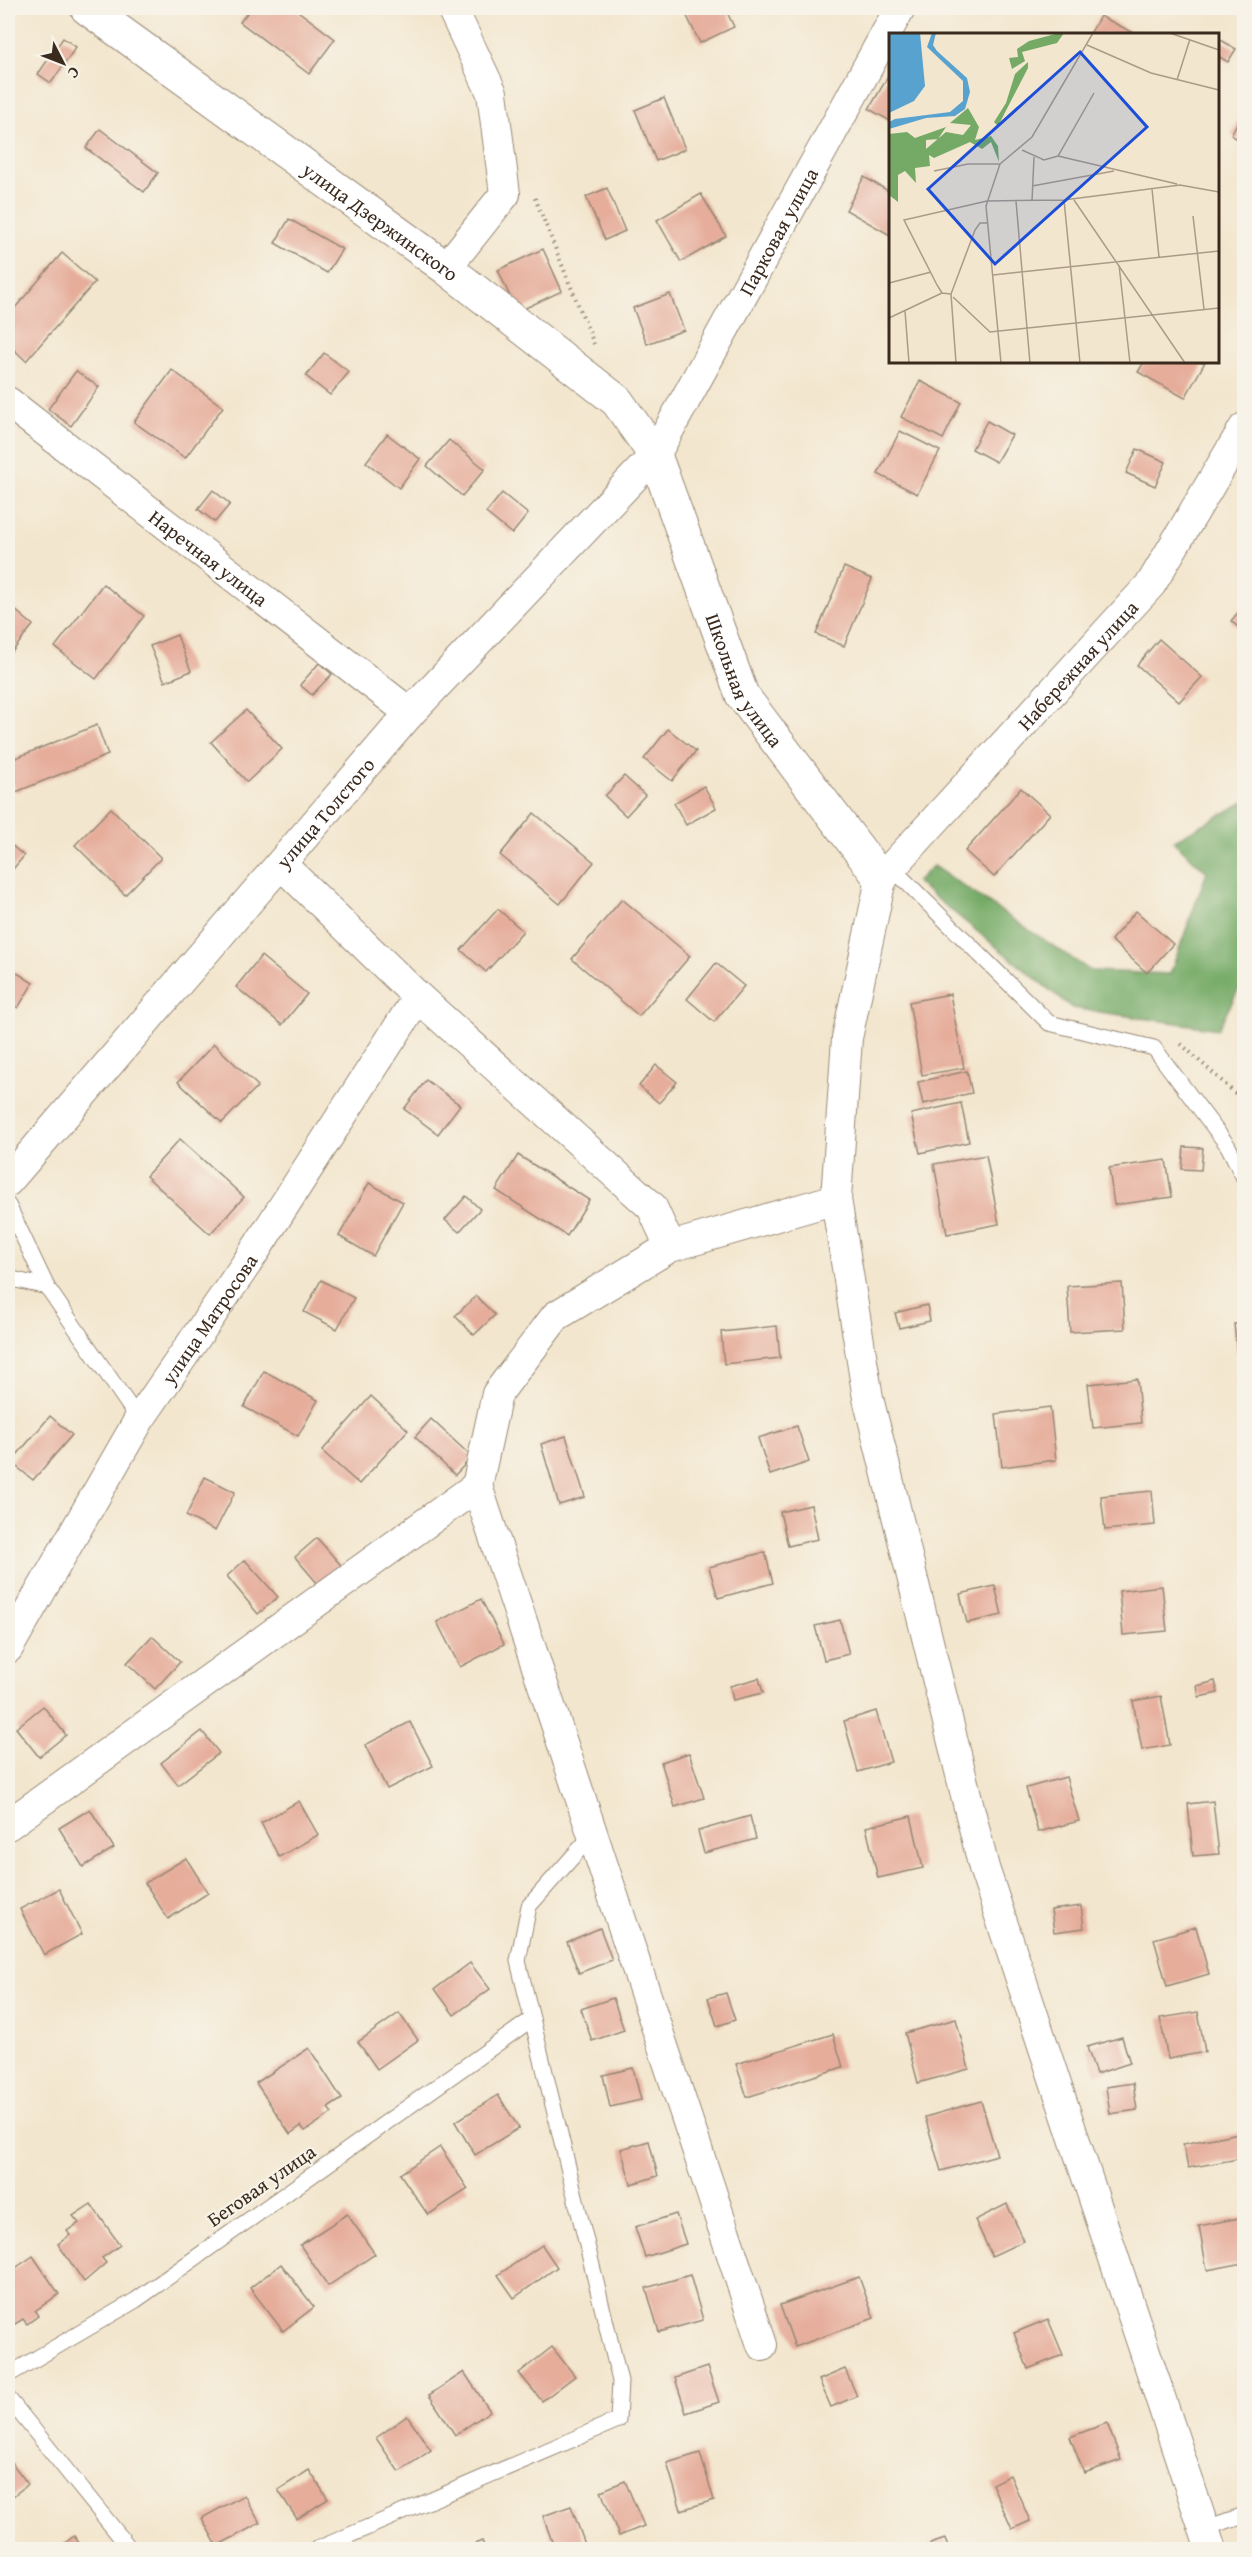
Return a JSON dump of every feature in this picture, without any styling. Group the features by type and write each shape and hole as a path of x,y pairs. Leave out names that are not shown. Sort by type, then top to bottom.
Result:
{"street":[{"name":"улица Дзержинского","path":"87,8 446,268 617,401 655,455"},
{"path":"446,268 505,194 492,93 452,8"},
{"name":"Парковая улица","path":"655,455 900,8"},
{"name":"Наречная улица","path":"8,402 410,713"},
{"name":"Набережная улица","path":"887,874 1151,584 1245,428"},
{"name":"улица Толстого","path":"10,1171 281,864 410,713 655,455"},
{"name":"Школьная улица","path":"655,455 742,694 887,874"},
{"path":"281,864 418,996 652,1207 670,1247"},
{"path":"887,874 847,1038 836,1199 868,1398 984,1868 1207,2539"},
{"name":"улица Матросова","path":"8,1648 139,1420 247,1263 418,996"},
{"path":"762,2345 477,1486 497,1394 556,1316 670,1247 836,1199"},
{"path":"8,1825 477,1486"}],"lane":[{"path":"887,874 1049,1023 1154,1048 1228,1146 1245,1178"},
{"path":"8,1205 47,1287 139,1420"},
{"path":"8,1278 47,1287"},
{"path":"315,2550 618,2420 620,2381 518,1961 529,1906 592,1834"},
{"name":"Беговая улица","path":"8,2375 136,2300 532,2019"},
{"path":"8,2398 131,2550"},
{"path":"1207,2539 1245,2515"}],"path":[{"path":"532,192 594,346"},
{"path":"1154,1048 1159,1044 1176,1040 1236,1094 1245,1096"}],"green space":[{"path":"1244,802 1244,979 1218,1029 1072,1008 916,882 933,866 1091,971 1170,974 1207,872 1173,841"}],"building":[{"path":"251,8 294,8 335,39 309,74 240,22"},
{"path":"683,8 725,8 734,27 700,43"},
{"path":"1100,16 1134,33 1091,33"},
{"path":"63,38 76,47 51,83 38,74"},
{"path":"1221,40 1236,49 1228,62 1219,57"},
{"path":"889,75 889,120 869,109"},
{"path":"664,98 685,149 656,161 635,110"},
{"path":"1244,109 1244,143 1231,135"},
{"path":"100,129 158,173 144,192 86,148"},
{"path":"864,177 889,191 889,234 846,210"},
{"path":"607,188 625,231 605,240 586,197"},
{"path":"701,194 726,236 681,262 657,220"},
{"path":"289,219 342,249 327,273 275,243"},
{"path":"543,249 562,291 517,312 498,270"},
{"path":"62,253 95,282 26,361 8,344 8,316"},
{"path":"670,294 684,330 647,344 633,308"},
{"path":"324,353 349,372 330,395 306,376"},
{"path":"1143,363 1204,363 1185,398 1138,372"},
{"path":"172,370 223,407 185,458 134,422"},
{"path":"76,371 99,387 71,426 48,409"},
{"path":"920,381 961,402 943,439 901,417"},
{"path":"987,421 1012,435 996,462 972,449"},
{"path":"900,431 940,451 917,494 878,474"},
{"path":"387,434 420,459 399,488 366,462"},
{"path":"449,440 485,469 462,496 427,466"},
{"path":"1137,449 1166,462 1155,486 1126,473"},
{"path":"213,490 230,504 215,522 198,509"},
{"path":"502,493 528,514 512,534 486,513"},
{"path":"844,567 872,579 844,646 816,634"},
{"path":"103,584 144,616 96,679 55,647"},
{"path":"8,604 33,625 8,657"},
{"path":"1244,605 1244,632 1231,621"},
{"path":"177,635 191,671 165,682 150,646"},
{"path":"1159,639 1202,677 1179,702 1137,665"},
{"path":"319,663 332,674 312,695 300,685"},
{"path":"246,710 282,749 247,782 211,742"},
{"path":"97,725 108,755 16,792 8,770 8,761"},
{"path":"668,729 696,751 672,781 644,759"},
{"path":"624,776 645,795 626,816 605,796"},
{"path":"704,786 716,808 686,825 674,803"},
{"path":"1021,788 1050,814 994,877 965,851"},
{"path":"111,808 161,858 125,895 75,845"},
{"path":"534,813 594,862 560,904 500,855"},
{"path":"8,842 24,856 8,875"},
{"path":"622,899 690,956 639,1016 572,959"},
{"path":"498,909 523,931 486,972 461,950"},
{"path":"1136,911 1173,944 1147,973 1111,940"},
{"path":"261,956 307,994 282,1025 236,987"},
{"path":"716,963 744,986 714,1022 687,999"},
{"path":"8,967 33,983 18,1008 8,1001"},
{"path":"950,994 964,1068 922,1075 909,1002"},
{"path":"214,1044 258,1086 222,1123 178,1082"},
{"path":"656,1065 677,1082 659,1103 639,1086"},
{"path":"967,1071 972,1093 923,1104 918,1082"},
{"path":"426,1080 460,1105 438,1134 404,1109"},
{"path":"961,1103 969,1142 920,1153 911,1114"},
{"path":"180,1139 244,1197 210,1234 146,1176"},
{"path":"1184,1147 1203,1148 1201,1170 1182,1169"},
{"path":"518,1155 589,1200 567,1236 496,1190"},
{"path":"986,1155 999,1224 947,1234 934,1164"},
{"path":"1166,1160 1172,1197 1114,1205 1109,1168"},
{"path":"369,1183 403,1202 373,1256 339,1236"},
{"path":"466,1196 480,1209 459,1232 445,1220"},
{"path":"321,1280 354,1298 337,1329 304,1312"},
{"path":"1122,1283 1125,1329 1070,1332 1067,1286"},
{"path":"476,1296 495,1315 474,1335 455,1316"},
{"path":"927,1305 930,1321 899,1328 895,1313"},
{"path":"1244,1323 1244,1353 1237,1353 1234,1324"},
{"path":"777,1326 780,1358 724,1364 721,1332"},
{"path":"264,1371 318,1400 298,1436 244,1407"},
{"path":"1137,1379 1141,1423 1093,1428 1088,1384"},
{"path":"371,1396 408,1430 359,1484 322,1451"},
{"path":"1050,1407 1056,1460 1002,1467 996,1414"},
{"path":"50,1416 72,1435 33,1480 11,1462"},
{"path":"431,1419 472,1457 455,1475 415,1437"},
{"path":"797,1426 809,1462 770,1475 758,1438"},
{"path":"566,1436 585,1497 559,1505 541,1444"},
{"path":"205,1477 235,1492 215,1531 186,1516"},
{"path":"1152,1491 1155,1525 1105,1530 1101,1496"},
{"path":"811,1505 818,1539 788,1546 780,1512"},
{"path":"317,1538 346,1571 323,1590 295,1557"},
{"path":"765,1552 773,1583 718,1598 709,1567"},
{"path":"245,1560 278,1597 258,1614 227,1576"},
{"path":"995,1586 1002,1615 967,1623 960,1594"},
{"path":"1162,1586 1167,1631 1123,1635 1119,1591"},
{"path":"481,1599 504,1644 460,1667 437,1622"},
{"path":"840,1620 849,1654 824,1660 815,1626"},
{"path":"152,1636 180,1662 155,1689 127,1663"},
{"path":"759,1678 763,1693 733,1700 730,1686"},
{"path":"1215,1681 1218,1693 1199,1697 1197,1686"},
{"path":"1161,1696 1170,1745 1142,1750 1133,1701"},
{"path":"43,1706 66,1735 39,1757 16,1728"},
{"path":"876,1711 891,1762 858,1772 844,1721"},
{"path":"410,1722 433,1766 387,1789 365,1745"},
{"path":"202,1731 219,1753 178,1785 161,1763"},
{"path":"689,1753 704,1798 675,1807 661,1762"},
{"path":"1066,1777 1079,1821 1038,1832 1026,1788"},
{"path":"299,1801 318,1835 279,1857 261,1823"},
{"path":"1213,1801 1219,1854 1193,1856 1188,1804"},
{"path":"90,1809 114,1848 83,1867 59,1828"},
{"path":"750,1816 756,1839 704,1853 698,1831"},
{"path":"911,1816 923,1868 878,1878 866,1827"},
{"path":"186,1858 208,1893 168,1919 145,1883"},
{"path":"59,1889 82,1934 44,1955 20,1909"},
{"path":"1081,1906 1084,1928 1054,1932 1051,1910"},
{"path":"1196,1927 1209,1974 1167,1986 1154,1939"},
{"path":"600,1928 612,1960 579,1973 567,1942"},
{"path":"470,1963 490,1989 454,2015 435,1989"},
{"path":"726,1993 735,2020 717,2026 708,1998"},
{"path":"613,1998 624,2030 592,2041 581,2009"},
{"path":"1198,2012 1205,2052 1168,2059 1160,2018"},
{"path":"399,2013 418,2040 377,2069 358,2042"},
{"path":"956,2019 969,2069 918,2083 905,2033"},
{"path":"833,2034 843,2067 747,2097 736,2064"},
{"path":"1122,2037 1130,2063 1096,2074 1087,2047"},
{"path":"309,2048 342,2099 328,2108 332,2113 305,2131 301,2126 290,2134 256,2083"},
{"path":"633,2068 641,2100 610,2107 603,2075"},
{"path":"1133,2083 1137,2110 1110,2114 1106,2087"},
{"path":"498,2095 519,2128 475,2155 455,2122"},
{"path":"981,2101 997,2155 941,2171 925,2117"},
{"path":"1239,2133 1244,2158 1188,2168 1183,2144"},
{"path":"649,2141 658,2176 631,2184 621,2149"},
{"path":"440,2147 468,2189 428,2215 400,2174"},
{"path":"91,2204 120,2245 102,2258 106,2263 84,2282 58,2244 70,2235 67,2231 79,2223 73,2216"},
{"path":"1007,2204 1024,2241 992,2256 975,2220"},
{"path":"347,2214 375,2254 328,2286 300,2245"},
{"path":"676,2214 686,2244 645,2257 635,2227"},
{"path":"1244,2217 1244,2263 1207,2270 1199,2226"},
{"path":"542,2245 557,2267 514,2298 498,2275"},
{"path":"33,2256 59,2294 35,2311 38,2316 27,2324 23,2319 10,2327 8,2324 8,2278 11,2276 8,2273"},
{"path":"281,2264 314,2307 283,2331 250,2288"},
{"path":"690,2275 703,2320 659,2332 646,2288"},
{"path":"859,2277 874,2318 795,2347 780,2305"},
{"path":"1048,2319 1063,2355 1028,2369 1014,2333"},
{"path":"552,2347 575,2376 542,2401 519,2373"},
{"path":"707,2367 719,2402 686,2413 675,2378"},
{"path":"845,2369 857,2396 831,2407 819,2380"},
{"path":"464,2372 490,2411 455,2435 429,2395"},
{"path":"407,2416 431,2450 399,2472 376,2438"},
{"path":"1107,2423 1121,2460 1084,2473 1070,2437"},
{"path":"700,2453 714,2500 681,2510 667,2463"},
{"path":"8,2458 28,2484 8,2500"},
{"path":"309,2470 328,2499 297,2519 278,2490"},
{"path":"1010,2475 1030,2521 1012,2529 992,2484"},
{"path":"625,2481 644,2526 619,2536 601,2491"},
{"path":"244,2495 260,2523 217,2546 202,2518"},
{"path":"571,2506 586,2547 555,2550 543,2516"},
{"path":"74,2536 84,2550 56,2550"},
{"path":"945,2539 949,2550 932,2550 930,2544"},
{"path":"482,2541 486,2550 462,2550 462,2549"}]}
